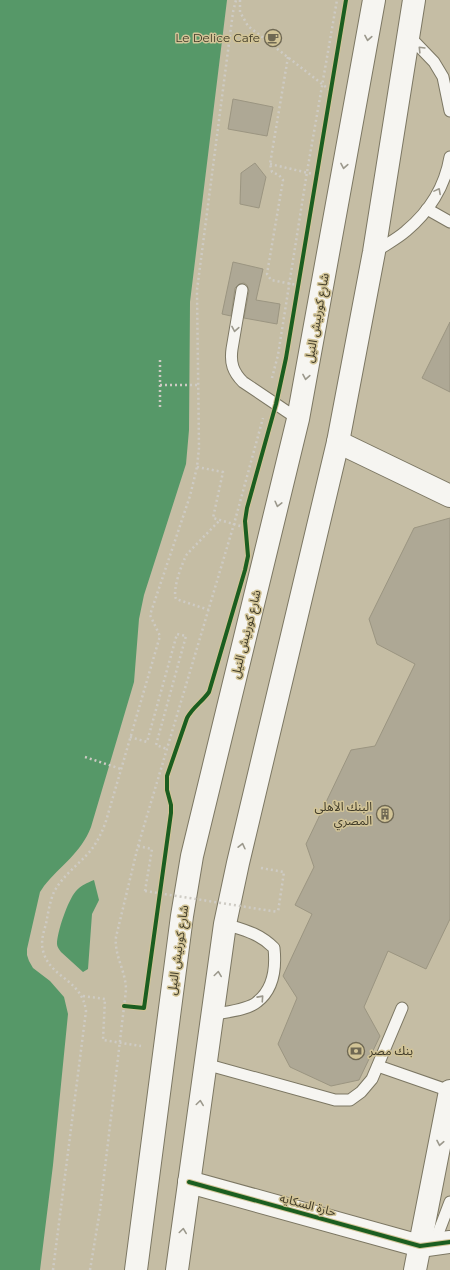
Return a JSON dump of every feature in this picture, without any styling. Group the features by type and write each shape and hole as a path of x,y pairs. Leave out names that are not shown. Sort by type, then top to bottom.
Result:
{"main road":[{"name":"شارع كورنيش النيل","path":"136,1270 182,916 192,856 298,420 374,0"},
{"path":"177,1270 225,924 238,863 338,442 374,252 414,0"},
{"path":"338,442 450,496"},
{"path":"415,1270 435,1244 450,1091"},
{"name":"حارة السكايه","path":"189,1182 435,1244"}],"lane":[{"path":"409,36 434,62 447,79 450,111"},
{"path":"374,252 405,232 427,209 439,190 448,169 450,157"},
{"path":"427,209 450,222"},
{"path":"242,290 232,349 232,367 236,375 243,382 298,420"},
{"path":"212,1015 249,1006 257,1002 271,984 276,964 274,948 265,939 253,933 225,924"},
{"path":"205,1064 335,1100 350,1100 361,1092 372,1079 402,1008"},
{"path":"378,1066 450,1091"},
{"path":"435,1244 450,1202"}],"path":[{"path":"53,1270 85,1018 85,1003 78,990 47,960 42,946 42,938 54,892 64,878 94,847 101,835 160,636 150,615 190,496 197,467 199,448 196,305 198,276 233,12 236,0"},
{"path":"240,0 240,12 243,19 254,32 331,91"},
{"path":"90,1270 100,1210 126,982 118,959 115,944 138,846 209,610 268,399 278,355 307,172 337,0"},
{"path":"288,58 270,164 272,172 279,175 283,180 267,274 271,280 298,285"},
{"path":"330,98 332,83"},
{"path":"270,164 317,175"},
{"path":"315,182 318,167"},
{"path":"297,291 299,277"},
{"path":"160,360 160,408"},
{"path":"160,384 198,385"},
{"path":"197,467 223,472 213,518 271,534"},
{"path":"209,610 176,599 175,591 187,554 220,520"},
{"path":"245,521 246,535"},
{"path":"130,737 147,742 177,634 186,636 156,745 167,749"},
{"path":"85,757 121,769"},
{"path":"138,846 152,849 145,891 278,912 284,872"},
{"path":"159,899 160,891"},
{"path":"82,996 105,999 103,1040 165,1049"},
{"path":"124,1006 131,1007"}],"shaded area":[{"path":"0,0 227,0 190,302 189,430 186,464 144,595 139,619 134,682 91,827 87,836 76,852 50,879 40,892 27,949 27,955 33,968 50,981 64,997 68,1014 53,1165 40,1270 0,1270"},
{"path":"94,880 99,900 92,914 88,969 83,972 61,952 57,946 57,939 64,916 73,895 84,884"}],"building":[{"path":"233,99 273,107 267,136 228,129"},
{"path":"255,163 266,177 259,208 240,204 241,173"},
{"path":"233,262 263,269 256,300 280,304 277,324 244,318 249,291 247,285 244,283 239,284 235,288 231,316 222,314"},
{"path":"450,322 450,392 422,378"},
{"path":"450,518 450,919 426,969 388,951 364,1007 380,1036 359,1080 331,1086 290,1067 278,1044 297,998 283,976 312,914 295,905 314,867 306,844 351,750 375,746 415,664 377,644 369,619 414,528"}],"cycle path":[{"path":"124,1006 144,1008 171,813 171,805 167,790 167,776 187,718 209,692 245,570 248,556 245,521 247,508 276,404 286,358 346,0"},
{"path":"189,1182 420,1246 450,1242"}],"place":[{"name":"Le Delice Cafe","path":"273,38"},
{"name":"البنك الأهلى المصري","path":"385,814"},
{"name":"بنك مصر","path":"356,1051"}]}
